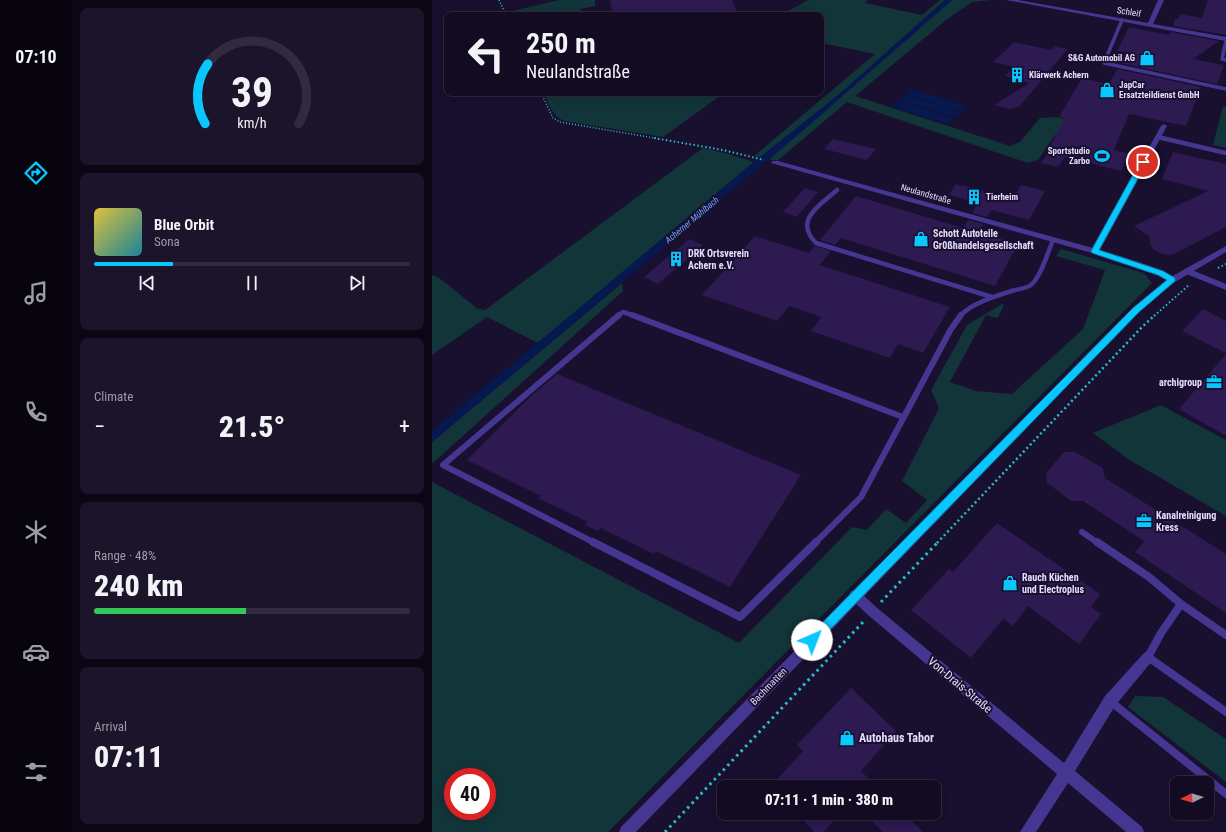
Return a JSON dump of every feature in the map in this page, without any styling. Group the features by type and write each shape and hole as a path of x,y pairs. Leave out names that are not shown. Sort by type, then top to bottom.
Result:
{"street":[{"name":"Schleif","path":"1009,0 1150,24 1226,40"},
{"name":"Schleif","path":"1150,24 1161,0"},
{"path":"1095,251 1164,126"},
{"name":"Neulandstraße","path":"775,163 1095,251 1160,273 1172,280"},
{"name":"Bachmatten","path":"626,832 1136,310 1172,280 1226,249"},
{"path":"1187,271 1226,287"},
{"name":"Von-Drais-Straße","path":"856,596 1137,832"},
{"path":"1027,832 1066,773 1110,701 1148,657"}],"lane":[{"path":"1122,20 1104,63 1226,88"},
{"path":"1226,40 1222,59 1226,60"},
{"path":"1157,137 1226,153"},
{"path":"837,190 813,212 805,225 805,231 810,239 816,244 992,297"},
{"path":"903,417 623,312 444,466 740,616 861,497 951,329 963,313 992,297 1031,286 1036,280 1053,240"},
{"path":"1082,532 1148,577 1181,604 1226,635"},
{"path":"1181,604 1161,633 1148,657 1226,712"},
{"path":"1110,701 1226,794"}],"path":[{"path":"499,0 505,12"},
{"path":"542,96 553,118 560,122 723,150 775,163"},
{"path":"1220,267 1226,264"},
{"path":"886,597 1142,327 1188,286"},
{"path":"665,832 862,622"}],"green space":[{"path":"559,0 595,0 595,6 580,9 582,12 508,12"},
{"path":"808,0 867,0 865,3 922,15 940,0 945,0 843,91 761,157 754,156 875,54 824,44 824,12 786,12"},
{"path":"952,0 991,0 972,2 946,20 855,96 1010,146 1020,142 1040,118 1055,117 1098,126 1055,135 1038,160 1028,163 847,102 777,161 769,159"},
{"path":"545,96 720,96 663,137 564,121 554,113"},
{"path":"1223,106 1226,107 1226,148 1213,145"},
{"path":"703,148 754,162 538,343 487,317 432,355 432,275 438,277 478,309 485,310"},
{"path":"1061,249 1144,273 1152,283 608,832 432,832 432,482 739,643 852,527 867,530 886,509 906,523 927,500 902,481 939,408 931,390 967,325 1002,304 1004,305 998,318 986,315 950,382 976,391 1012,394 1083,329 1105,270 1056,256"},
{"path":"622,283 623,291 432,464 432,442"},
{"path":"1161,405 1226,440 1226,516 1128,459 1093,433"},
{"path":"1135,696 1163,697 1226,739 1226,782 1128,707"}],"water":[{"name":"Acherner Mühlbach","path":"945,0 952,0 806,128 432,442 432,431 754,162 843,91"},
{"path":"911,89 967,106 961,111 906,94"},
{"path":"905,95 961,112 955,117 899,100"},
{"path":"898,101 954,118 949,124 892,107"}],"building":[{"path":"610,0 732,0 737,12 612,12"},
{"path":"1208,0 1226,0 1226,35 1173,26 1175,19 1178,19 1180,14 1202,18"},
{"name":"S&G Automobil AG","path":"1129,27 1169,35 1170,32 1219,41 1193,59 1224,65 1217,84 1120,63 1125,52 1117,51"},
{"path":"1014,42 1051,50 1054,46 1068,49 1019,107 1010,109 994,105 1029,83 1005,76 1013,67 993,62"},
{"path":"1117,69 1201,87 1186,126 1129,114 1114,150 1130,154 1121,171 1065,157 1058,167 1041,163 1052,147 1050,146 1065,118 1059,117 1082,78 1109,84"},
{"path":"833,139 876,149 867,160 824,149"},
{"path":"1173,152 1226,164 1226,227 1170,255 1162,254 1153,249 1150,244 1150,237 1134,226 1208,191 1162,179"},
{"path":"956,184 987,192 985,195 1011,202 1021,185 1045,191 1029,220 992,210 987,217 972,213 978,203 949,195"},
{"path":"805,188 818,192 797,217 783,212"},
{"name":"Schott Autoteile Gr0ßhandelsgesellschaft","path":"856,196 963,228 968,220 983,224 979,232 1018,244 995,286 841,238 835,245 820,240"},
{"path":"755,236 809,253 815,246 831,251 820,265 950,307 923,353 898,344 890,358 811,331 821,317 789,306 777,321 702,295"},
{"name":"DRK Ortsverein Achern e.V.","path":"689,239 703,245 658,284 644,277"},
{"path":"1203,309 1226,321 1226,353 1182,331"},
{"name":"archigroup","path":"1226,354 1226,436 1179,409"},
{"path":"557,374 801,475 730,587 656,551 654,554 600,528 598,531 585,525 588,522 538,498 541,496 467,460 531,396"},
{"name":"Kanalreinigung Kress","path":"1064,452 1075,452 1103,468 1105,478 1226,554 1226,613 1135,552 1144,541 1083,501 1071,501 1047,483 1046,473"},
{"name":"Rauch Küchen und Electroplus","path":"997,523 1100,594 1091,607 1101,614 1079,644 1028,606 1013,626 1003,619 971,658 911,610 949,569 953,572"},
{"name":"Autohaus Tabor","path":"851,688 896,731 861,771 870,780 776,780 803,751 797,745"},
{"path":"803,820 834,820 824,832 814,832"},
{"path":"871,820 911,820 923,832 883,832"}],"place":[{"name":"S&G Automobil AG","path":"1147,58"},
{"name":"Klärwerk Achern","path":"1017,75"},
{"name":"JapCar Ersatzteildienst GmbH","path":"1107,90"},
{"name":"Sportstudio Zarbo","path":"1102,156"},
{"name":"Tierheim","path":"974,197"},
{"name":"Schott Autoteile Gr0ßhandelsgesellschaft","path":"921,239"},
{"name":"DRK Ortsverein Achern e.V.","path":"676,259"},
{"name":"archigroup","path":"1214,382"},
{"name":"Kanalreinigung Kress","path":"1144,521"},
{"name":"Rauch Küchen und Electroplus","path":"1010,583"},
{"name":"Autohaus Tabor","path":"847,738"}],"route":[{"path":"812,640 1136,310 1172,280 1160,273 1095,251 1143,162"}]}
